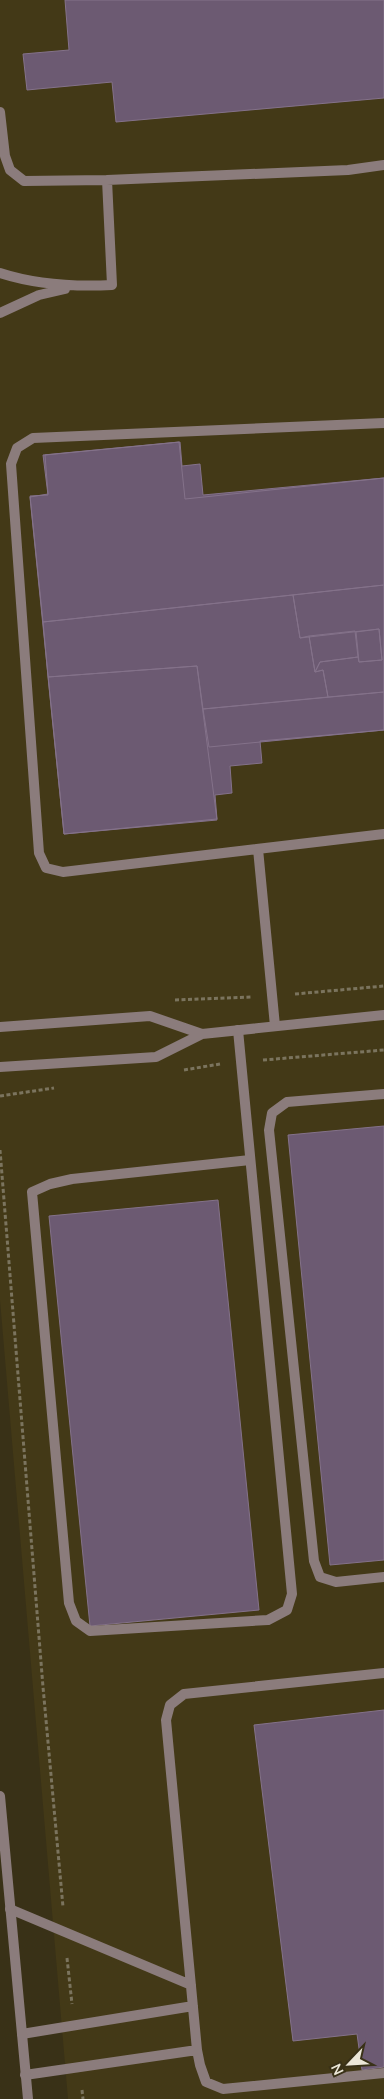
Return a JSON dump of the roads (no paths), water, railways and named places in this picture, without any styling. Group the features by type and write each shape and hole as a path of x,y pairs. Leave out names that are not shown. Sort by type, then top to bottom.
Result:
{"street":[{"path":"0,112 5,156 10,170 24,181 107,180 338,170 384,166"},
{"path":"0,273 34,283 74,286 112,285 107,180"},
{"path":"0,313 39,295 74,286"},
{"path":"384,423 33,438 17,448 11,464 39,853 46,868 63,872 384,834"},
{"path":"258,849 275,1026"},
{"path":"0,1067 156,1057 202,1034 384,1015"},
{"path":"0,1027 150,1016 202,1034"},
{"path":"238,1030 292,1594 287,1610 268,1620 90,1631 76,1621 69,1603 32,1192 72,1179 250,1160"},
{"path":"384,1094 287,1102 272,1113 269,1130 314,1561 320,1577 336,1582 384,1577"},
{"path":"384,1673 184,1694 170,1705 166,1720 197,2050 206,2082 222,2089 384,2072"},
{"path":"0,1796 28,2099"},
{"path":"10,1909 191,1985"},
{"path":"22,2034 193,2006"},
{"path":"26,2075 197,2050"}]}
